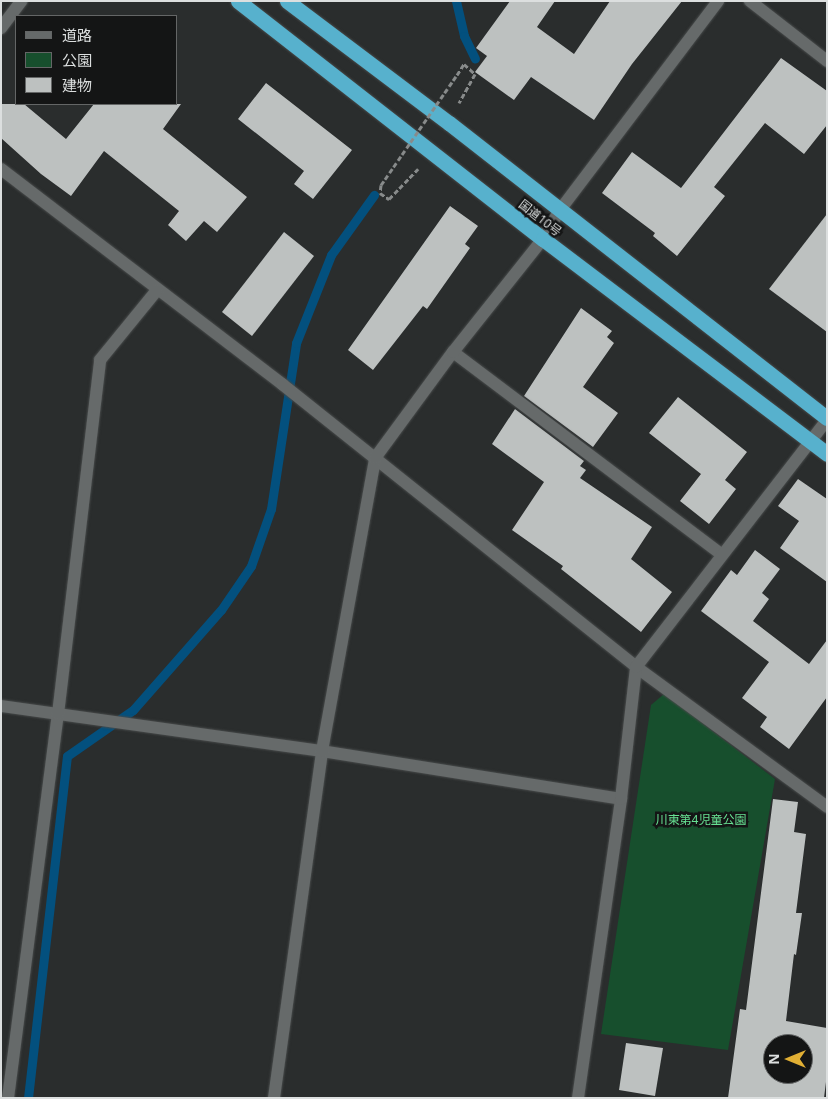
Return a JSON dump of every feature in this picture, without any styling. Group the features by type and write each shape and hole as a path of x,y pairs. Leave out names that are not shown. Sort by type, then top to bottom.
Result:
{"highway":[{"name":"国道10号","path":"238,1 434,152 542,239 827,454"},
{"name":"国道10号","path":"287,1 448,122 827,419"}],"street":[{"path":"1,28 20,1"},
{"path":"274,1098 322,751 375,458 453,352 542,239 560,210 718,1"},
{"path":"750,1 827,61"},
{"path":"1,169 282,384 636,667 827,807"},
{"path":"8,1098 64,715 100,360 157,290"},
{"path":"453,352 721,554"},
{"path":"578,1098 621,800 636,667 721,554 811,443 827,419"},
{"path":"1,706 322,751 621,800"}],"path":[{"path":"434,152 389,199 380,193 381,186 464,64 475,74 448,122"}],"green space":[{"name":"川東第4児童公園","path":"664,694 775,779 728,1050 601,1034 651,705"}],"building":[{"path":"510,1 555,1 537,27 574,54 610,1 682,1 632,64 594,120 531,77 514,100 475,72 487,56 476,48"},
{"path":"781,58 827,91 827,125 804,154 765,123 714,187 725,196 677,256 653,236 655,233 602,193 632,152 681,188"},
{"path":"266,83 352,150 313,199 294,184 304,171 238,119"},
{"path":"1,104 25,105 66,139 93,105 181,104 163,129 247,197 217,232 204,221 186,241 168,225 179,211 104,151 71,196 41,174 1,138"},
{"path":"450,206 478,226 465,244 470,248 427,309 423,306 373,370 348,350"},
{"path":"827,214 827,332 769,289"},
{"path":"284,232 314,256 252,336 222,312"},
{"path":"581,308 612,331 607,337 614,343 583,387 618,413 593,447 524,396"},
{"path":"678,397 747,452 725,480 736,489 709,524 680,501 701,474 649,433"},
{"path":"515,409 584,461 580,466 586,470 580,478 652,527 631,559 672,592 641,632 561,569 563,566 512,530 544,482 492,444"},
{"path":"798,479 827,499 827,582 780,548 799,521 778,506"},
{"path":"755,550 780,569 762,593 769,599 753,621 809,664 827,640 827,697 789,749 760,727 767,717 742,698 769,662 701,611 731,570 737,575"},
{"path":"773,799 798,802 794,832 806,834 796,913 802,913 796,955 794,954 786,1021 827,1028 827,1074 824,1098 728,1098 740,1009 746,1010"},
{"path":"626,1043 663,1048 655,1096 619,1090"}],"waterway":[{"path":"456,1 464,36 475,59"},
{"path":"28,1098 67,756 133,710 221,610 251,566 271,509 296,343 331,255 374,195"}]}
